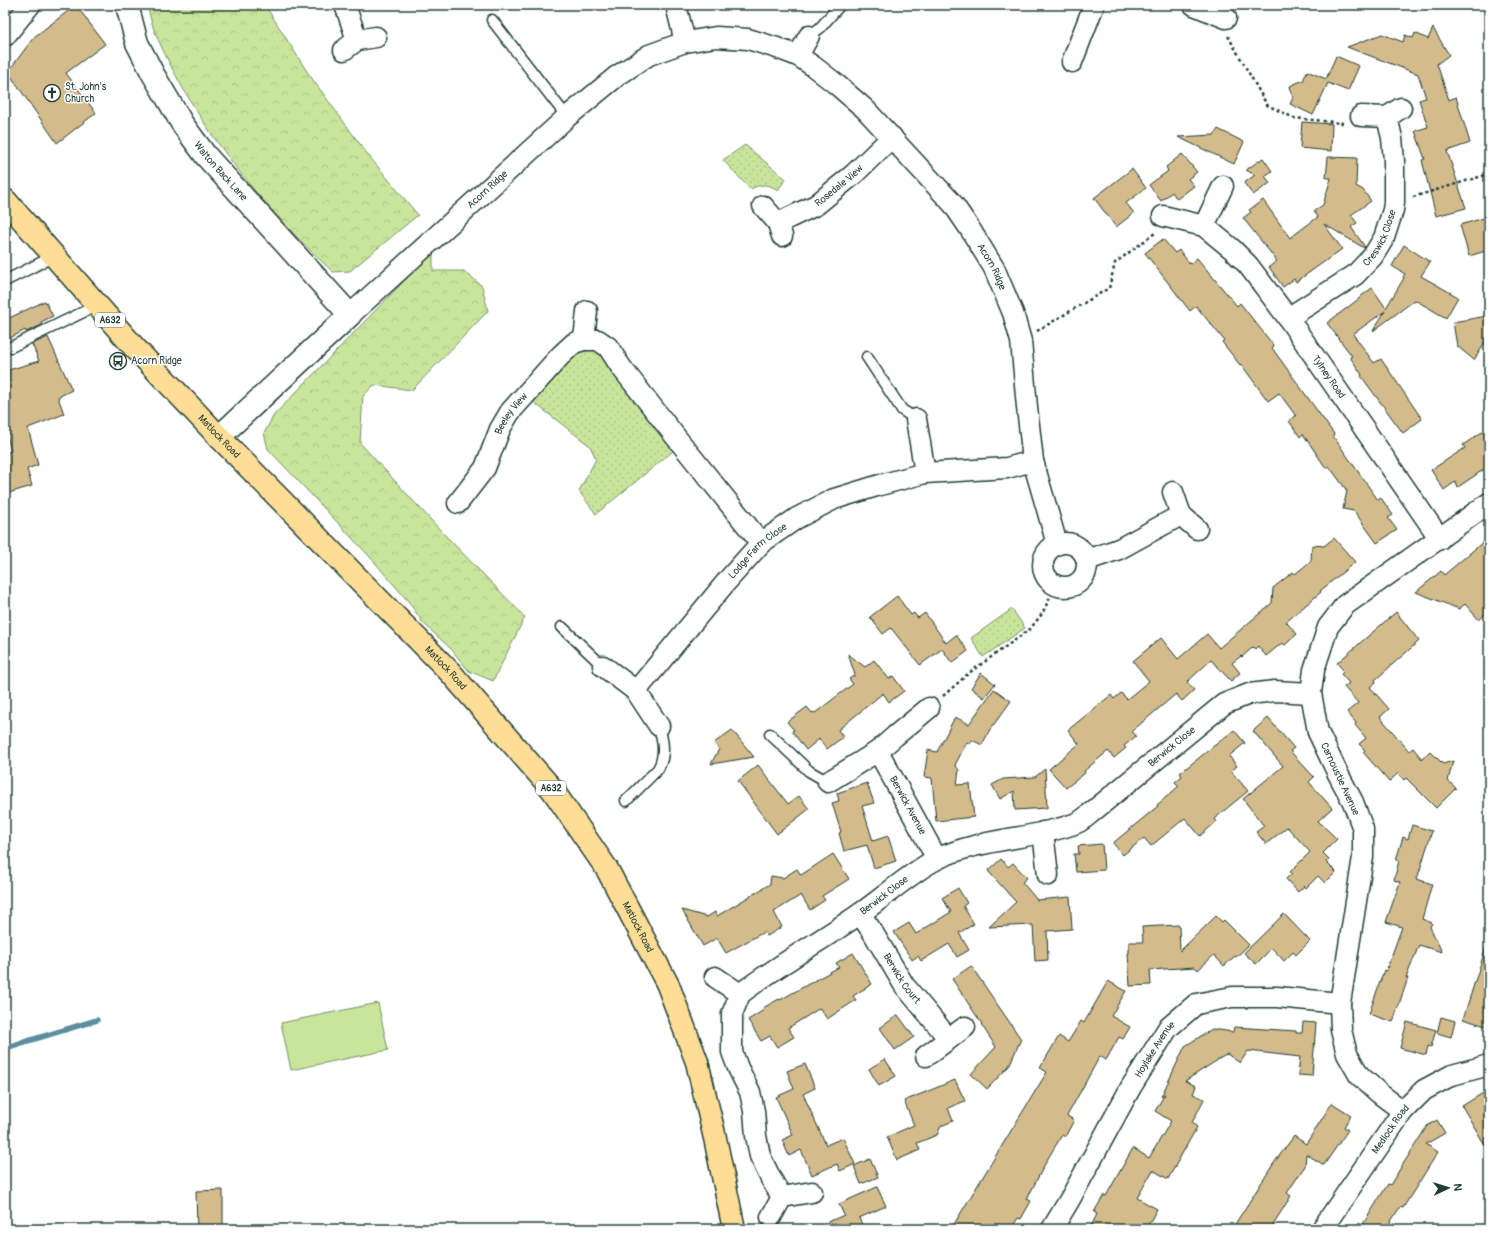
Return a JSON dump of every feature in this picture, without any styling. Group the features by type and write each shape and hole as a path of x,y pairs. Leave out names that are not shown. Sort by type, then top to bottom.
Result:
{"main road":[{"name":"Matlock Road","path":"5,200 98,305 219,437 450,672 552,789 607,869 668,985 698,1062 734,1229"}],"street":[{"path":"5,36 30,5"},
{"name":"Walton Back Lane","path":"127,5 137,43 153,74 183,125 206,156 350,315"},
{"path":"345,5 359,42"},
{"path":"676,5 685,42"},
{"path":"1072,62 1094,5"},
{"path":"1194,5 1226,18"},
{"path":"798,56 809,36"},
{"name":"Acorn Ridge","path":"219,437 567,117 616,76 649,55 685,42 716,37 748,38 798,56 836,84 865,109 948,199 970,229 994,268 1013,313 1021,341 1034,461 1057,544"},
{"name":"Creswick Close","path":"1288,318 1355,275 1373,256 1384,238 1394,203 1394,161 1392,138 1394,113 1361,116"},
{"name":"Rosedale View","path":"763,206 780,230 816,205 854,174 892,137"},
{"path":"1204,226 1223,186"},
{"name":"Tylney Road","path":"1163,216 1204,226 1248,265 1288,318 1440,539"},
{"path":"587,312 584,340 598,340 608,347 621,367 681,431 761,543"},
{"name":"Beeley View","path":"458,503 485,468 500,429 510,412 561,355 574,343 584,340"},
{"path":"916,419 925,473"},
{"name":"Lodge Farm Close","path":"636,691 727,581 761,543 797,518 834,499 925,473 1007,468 1034,461"},
{"path":"1174,492 1181,515 1197,529"},
{"name":"Carnoustie Avenue","path":"1403,1111 1380,1094 1359,1075 1347,1054 1341,1030 1340,1003 1363,857 1363,829 1354,802 1336,772 1318,732 1311,693 1314,670 1328,627 1345,605 1489,504"},
{"path":"1087,560 1119,549 1181,515"},
{"path":"1066,542 1076,545 1083,551 1087,560 1087,570 1083,580 1074,586 1063,588 1056,585 1048,579 1044,570 1044,559 1048,550 1057,544 1066,542"},
{"path":"603,666 636,691 659,726"},
{"name":"Berwick Close","path":"740,994 860,914 895,886 937,859 964,849 1076,824 1224,704 1249,694 1275,691 1311,693"},
{"path":"828,782 878,751 929,708"},
{"name":"Berwick Avenue","path":"878,751 937,859"},
{"path":"1043,832 1048,875"},
{"name":"Berwick Court","path":"860,914 872,931 904,985 949,1039"},
{"path":"715,977 740,994 732,1014 732,1052 750,1092 760,1156 782,1197"},
{"name":"Hoylake Avenue","path":"1052,1229 1131,1087 1168,1028 1196,1004 1232,997 1277,998 1340,1003"},
{"path":"926,1056 965,1026"},
{"name":"Medlock Road","path":"1322,1229 1403,1111 1424,1090 1452,1075 1489,1065"},
{"path":"782,1197 812,1192"},
{"path":"771,1217 782,1197"}],"lane":[{"path":"809,36 820,28 840,5"},
{"path":"492,20 567,117"},
{"path":"5,281 54,256"},
{"path":"11,347 98,305"},
{"path":"867,357 902,410 916,419"},
{"path":"562,627 603,666"},
{"path":"626,801 658,769 661,762 663,746 659,726"},
{"path":"770,734 809,771 828,782"}],"path":[{"path":"1226,18 1225,32 1267,105 1294,118 1354,124 1361,116"},
{"path":"1394,203 1489,174"},
{"path":"1021,341 1108,288 1115,263 1154,233 1163,216"},
{"path":"929,708 969,673 1030,629 1042,614 1056,585"}],"green space":[{"path":"147,5 265,5 308,73 368,155 418,215 350,271 333,272 306,247 256,192 211,134 173,70 155,33"},
{"path":"745,145 786,179 778,190 764,185 750,189 723,160"},
{"path":"433,251 433,271 464,271 482,286 488,311 412,390 374,385 363,396 360,443 442,532 525,617 493,681 469,671 451,649 423,623 408,601 371,558 268,449 264,433 274,415"},
{"path":"599,345 678,447 596,514 579,491 596,459 590,446 528,398 577,348"},
{"path":"1012,609 1025,628 983,657 971,638"},
{"path":"378,1003 388,1050 291,1070 281,1023"}],"building":[{"name":"St. John's Church","path":"76,5 105,44 66,73 96,113 57,143 8,72 34,37"},
{"path":"1433,28 1449,55 1437,64 1449,100 1456,97 1470,143 1447,151 1466,208 1436,216 1422,160 1425,159 1415,131 1428,127 1419,100 1426,98 1418,74 1347,47 1382,34 1403,42 1405,35 1413,38 1415,33 1428,39"},
{"path":"1336,56 1359,66 1348,91 1328,83 1313,115 1290,104 1293,98 1290,86 1303,81 1307,71 1326,79"},
{"path":"1302,122 1332,124 1331,151 1300,148"},
{"path":"1218,129 1244,142 1234,164 1178,137 1214,135"},
{"path":"1182,154 1197,172 1188,179 1194,186 1177,199 1172,192 1161,201 1149,185 1168,171 1166,167"},
{"path":"1328,157 1357,158 1356,186 1363,190 1371,201 1351,215 1357,223 1351,227 1365,247 1364,248 1324,224 1342,249 1296,282 1294,279 1283,287 1269,267 1277,261 1243,218 1251,212 1249,210 1263,200 1290,238 1318,217 1314,211 1323,205 1331,178 1326,178"},
{"path":"1263,158 1272,171 1265,176 1270,183 1253,195 1244,183 1255,175 1246,170"},
{"path":"1132,169 1146,188 1126,203 1134,213 1116,227 1094,198"},
{"path":"1484,218 1489,232 1489,250 1469,256 1460,225"},
{"path":"1163,239 1175,253 1179,250 1190,264 1197,258 1237,306 1240,303 1274,346 1272,348 1334,434 1333,436 1378,500 1381,498 1393,515 1388,518 1397,530 1377,543 1354,511 1343,509 1347,491 1329,466 1326,468 1303,434 1300,437 1289,421 1296,416 1279,393 1268,401 1241,364 1240,365 1222,342 1224,340 1196,306 1190,311 1145,253"},
{"path":"1404,245 1430,262 1421,276 1458,297 1446,318 1415,300 1373,331 1385,311 1353,334 1374,363 1381,359 1422,419 1403,433 1361,376 1362,375 1350,357 1352,356 1327,323 1372,288 1386,308 1404,278 1403,277 1405,274 1392,266"},
{"path":"45,301 53,316 41,322 42,325 26,332 25,330 10,338 5,328 5,320"},
{"path":"1487,316 1489,325 1489,343 1485,343 1474,360 1457,346 1453,322"},
{"path":"48,337 72,390 58,397 64,414 28,428 38,465 27,469 32,486 5,494 5,453 11,451 5,429 5,371 39,361 32,344"},
{"path":"1482,432 1489,441 1489,466 1458,487 1455,482 1444,490 1431,470 1465,448 1463,445"},
{"path":"1489,537 1489,611 1479,620 1465,604 1459,609 1416,592 1441,571 1444,575"},
{"path":"1334,538 1355,562 1286,622 1297,634 1285,645 1282,643 1266,656 1258,646 1255,649 1253,647 1242,657 1241,656 1232,663 1240,673 1231,681 1211,660 1187,682 1194,690 1182,701 1176,694 1132,731 1136,736 1124,746 1126,748 1114,758 1108,751 1084,771 1085,773 1066,788 1049,769 1079,744 1068,730 1111,695 1114,699 1121,693 1127,699 1149,681 1133,661 1161,638 1178,659 1207,634 1219,648 1272,603 1273,588 1293,572 1295,574 1311,561 1312,545 1324,546"},
{"path":"897,596 911,615 914,613 918,618 925,613 946,643 956,635 968,651 952,663 942,649 920,665 891,628 883,634 870,617"},
{"path":"1396,612 1419,641 1375,680 1376,682 1370,687 1389,709 1380,717 1409,751 1413,748 1422,759 1430,751 1443,764 1453,761 1448,781 1456,788 1436,808 1406,778 1404,780 1398,773 1389,782 1363,752 1365,750 1359,744 1366,738 1355,725 1356,723 1347,712 1358,703 1344,687 1349,683 1341,674 1344,671 1337,663"},
{"path":"848,654 865,667 874,660 889,679 893,676 904,691 889,702 883,693 838,730 843,737 827,749 819,739 806,750 792,731 794,730 787,722 807,707 812,713 815,713 853,684 849,679 855,675"},
{"path":"981,673 995,684 984,698 971,688"},
{"path":"994,689 1011,701 989,731 982,745 972,740 970,744 967,742 955,765 959,770 957,785 970,784 974,817 936,821 932,778 924,777 928,750 937,752 955,717 969,724"},
{"path":"1268,718 1294,748 1290,751 1314,777 1309,782 1332,808 1318,821 1337,839 1323,853 1329,859 1326,862 1336,872 1325,883 1318,876 1306,888 1304,886 1298,892 1286,879 1292,873 1290,872 1310,852 1287,827 1266,844 1256,832 1264,826 1243,799 1283,766 1253,731"},
{"path":"732,730 754,757 711,764 719,749 714,743"},
{"path":"1234,730 1245,743 1229,756 1237,766 1231,771 1248,791 1214,819 1216,822 1200,836 1185,818 1151,846 1144,838 1123,855 1113,843 1158,806 1157,805 1179,786 1175,782 1182,776 1180,773"},
{"path":"758,765 788,804 799,796 809,809 777,834 738,781"},
{"path":"1045,769 1047,808 1015,810 1014,791 1000,799 992,785 1003,779 1035,777"},
{"path":"867,783 874,803 862,806 873,841 888,836 896,861 874,868 867,845 844,851 839,833 841,832 832,803 839,801 837,793"},
{"path":"1412,825 1432,831 1417,879 1432,884 1422,919 1432,923 1430,927 1442,952 1419,945 1406,978 1408,978 1393,1022 1369,1014 1384,970 1386,971 1402,927 1386,922 1400,882 1394,880 1399,861 1396,860 1403,837 1408,839"},
{"path":"1102,844 1104,870 1076,872 1074,854 1079,854 1078,846"},
{"path":"833,854 849,879 822,896 825,900 810,910 801,895 774,912 782,927 767,936 764,932 726,953 717,938 703,946 682,910 707,917 715,912 717,916 770,884 771,876 783,878 797,869 801,875"},
{"path":"1001,859 1008,867 1013,863 1027,878 1022,882 1037,900 1070,897 1072,929 1047,931 1048,960 1035,961 1033,925 989,927 1016,902 988,871"},
{"path":"958,888 967,903 963,906 974,924 959,933 969,950 957,957 949,944 921,961 918,956 912,960 894,932 909,923 916,934 951,912 942,898"},
{"path":"1284,914 1310,941 1296,955 1293,952 1284,961 1272,948 1256,964 1244,953"},
{"path":"1216,916 1222,922 1224,920 1249,945 1236,957 1235,956 1224,966 1214,955 1198,970 1195,967 1150,970 1151,985 1130,986 1128,953 1129,942 1143,942 1142,927 1179,925 1180,951"},
{"path":"1486,947 1489,947 1489,1027 1463,1019"},
{"path":"853,953 872,984 853,996 856,1000 827,1019 820,1008 788,1028 794,1037 777,1047 770,1036 761,1041 748,1020 764,1010 763,1008 839,967 836,963"},
{"path":"971,966 1021,1039 1009,1066 987,1089 971,1074 996,1047 952,979"},
{"path":"1108,981 1126,991 1111,1016 1130,1027 1123,1039 1119,1037 1106,1060 1100,1056 1067,1116 1074,1120 1065,1137 1062,1135 1047,1160 1027,1199 1031,1201 1021,1219 1018,1218 1011,1229 951,1229 1047,1072 1040,1068 1059,1036 1068,1042 1081,1021 1084,1023"},
{"path":"898,1015 914,1037 895,1050 880,1028"},
{"path":"1441,1017 1455,1021 1451,1037 1437,1033"},
{"path":"1303,1022 1316,1023 1312,1076 1298,1075 1300,1057 1248,1051 1240,1063 1227,1054 1185,1081 1196,1086 1193,1094 1204,1099 1192,1123 1197,1127 1168,1179 1153,1170 1137,1198 1157,1209 1146,1229 1090,1229 1097,1214 1094,1212 1104,1195 1106,1196 1133,1148 1149,1158 1171,1121 1155,1111 1165,1094 1161,1097 1185,1046 1212,1029 1233,1032 1234,1027 1296,1031 1296,1033 1302,1033"},
{"path":"1407,1022 1436,1030 1431,1047 1428,1046 1426,1055 1400,1048"},
{"path":"885,1059 896,1076 879,1086 869,1069"},
{"path":"805,1064 815,1088 803,1094 826,1145 843,1138 855,1164 840,1171 837,1164 812,1175 801,1150 789,1156 782,1140 793,1135 776,1097 794,1089 787,1071"},
{"path":"955,1080 965,1101 948,1108 953,1121 941,1126 937,1135 917,1143 920,1150 897,1160 887,1137 914,1125 904,1101"},
{"path":"1483,1093 1489,1103 1489,1152 1462,1106"},
{"path":"1332,1103 1351,1115 1344,1127 1348,1130 1324,1165 1306,1154 1305,1166 1287,1193 1291,1196 1270,1229 1232,1229 1274,1163 1294,1136 1306,1144"},
{"path":"1437,1120 1445,1133 1426,1144 1438,1152 1403,1208 1400,1207 1386,1229 1360,1229 1427,1126"},
{"path":"870,1159 878,1177 861,1184 854,1166"},
{"path":"877,1187 886,1206 859,1218 864,1229 812,1229 844,1215 839,1204"},
{"path":"223,1190 223,1229 197,1229 196,1191"}],"waterway":[{"path":"5,1048 97,1020"}],"place":[{"name":"St. John's Church","path":"52,93"},
{"name":"Acorn Ridge","path":"118,361"}]}
